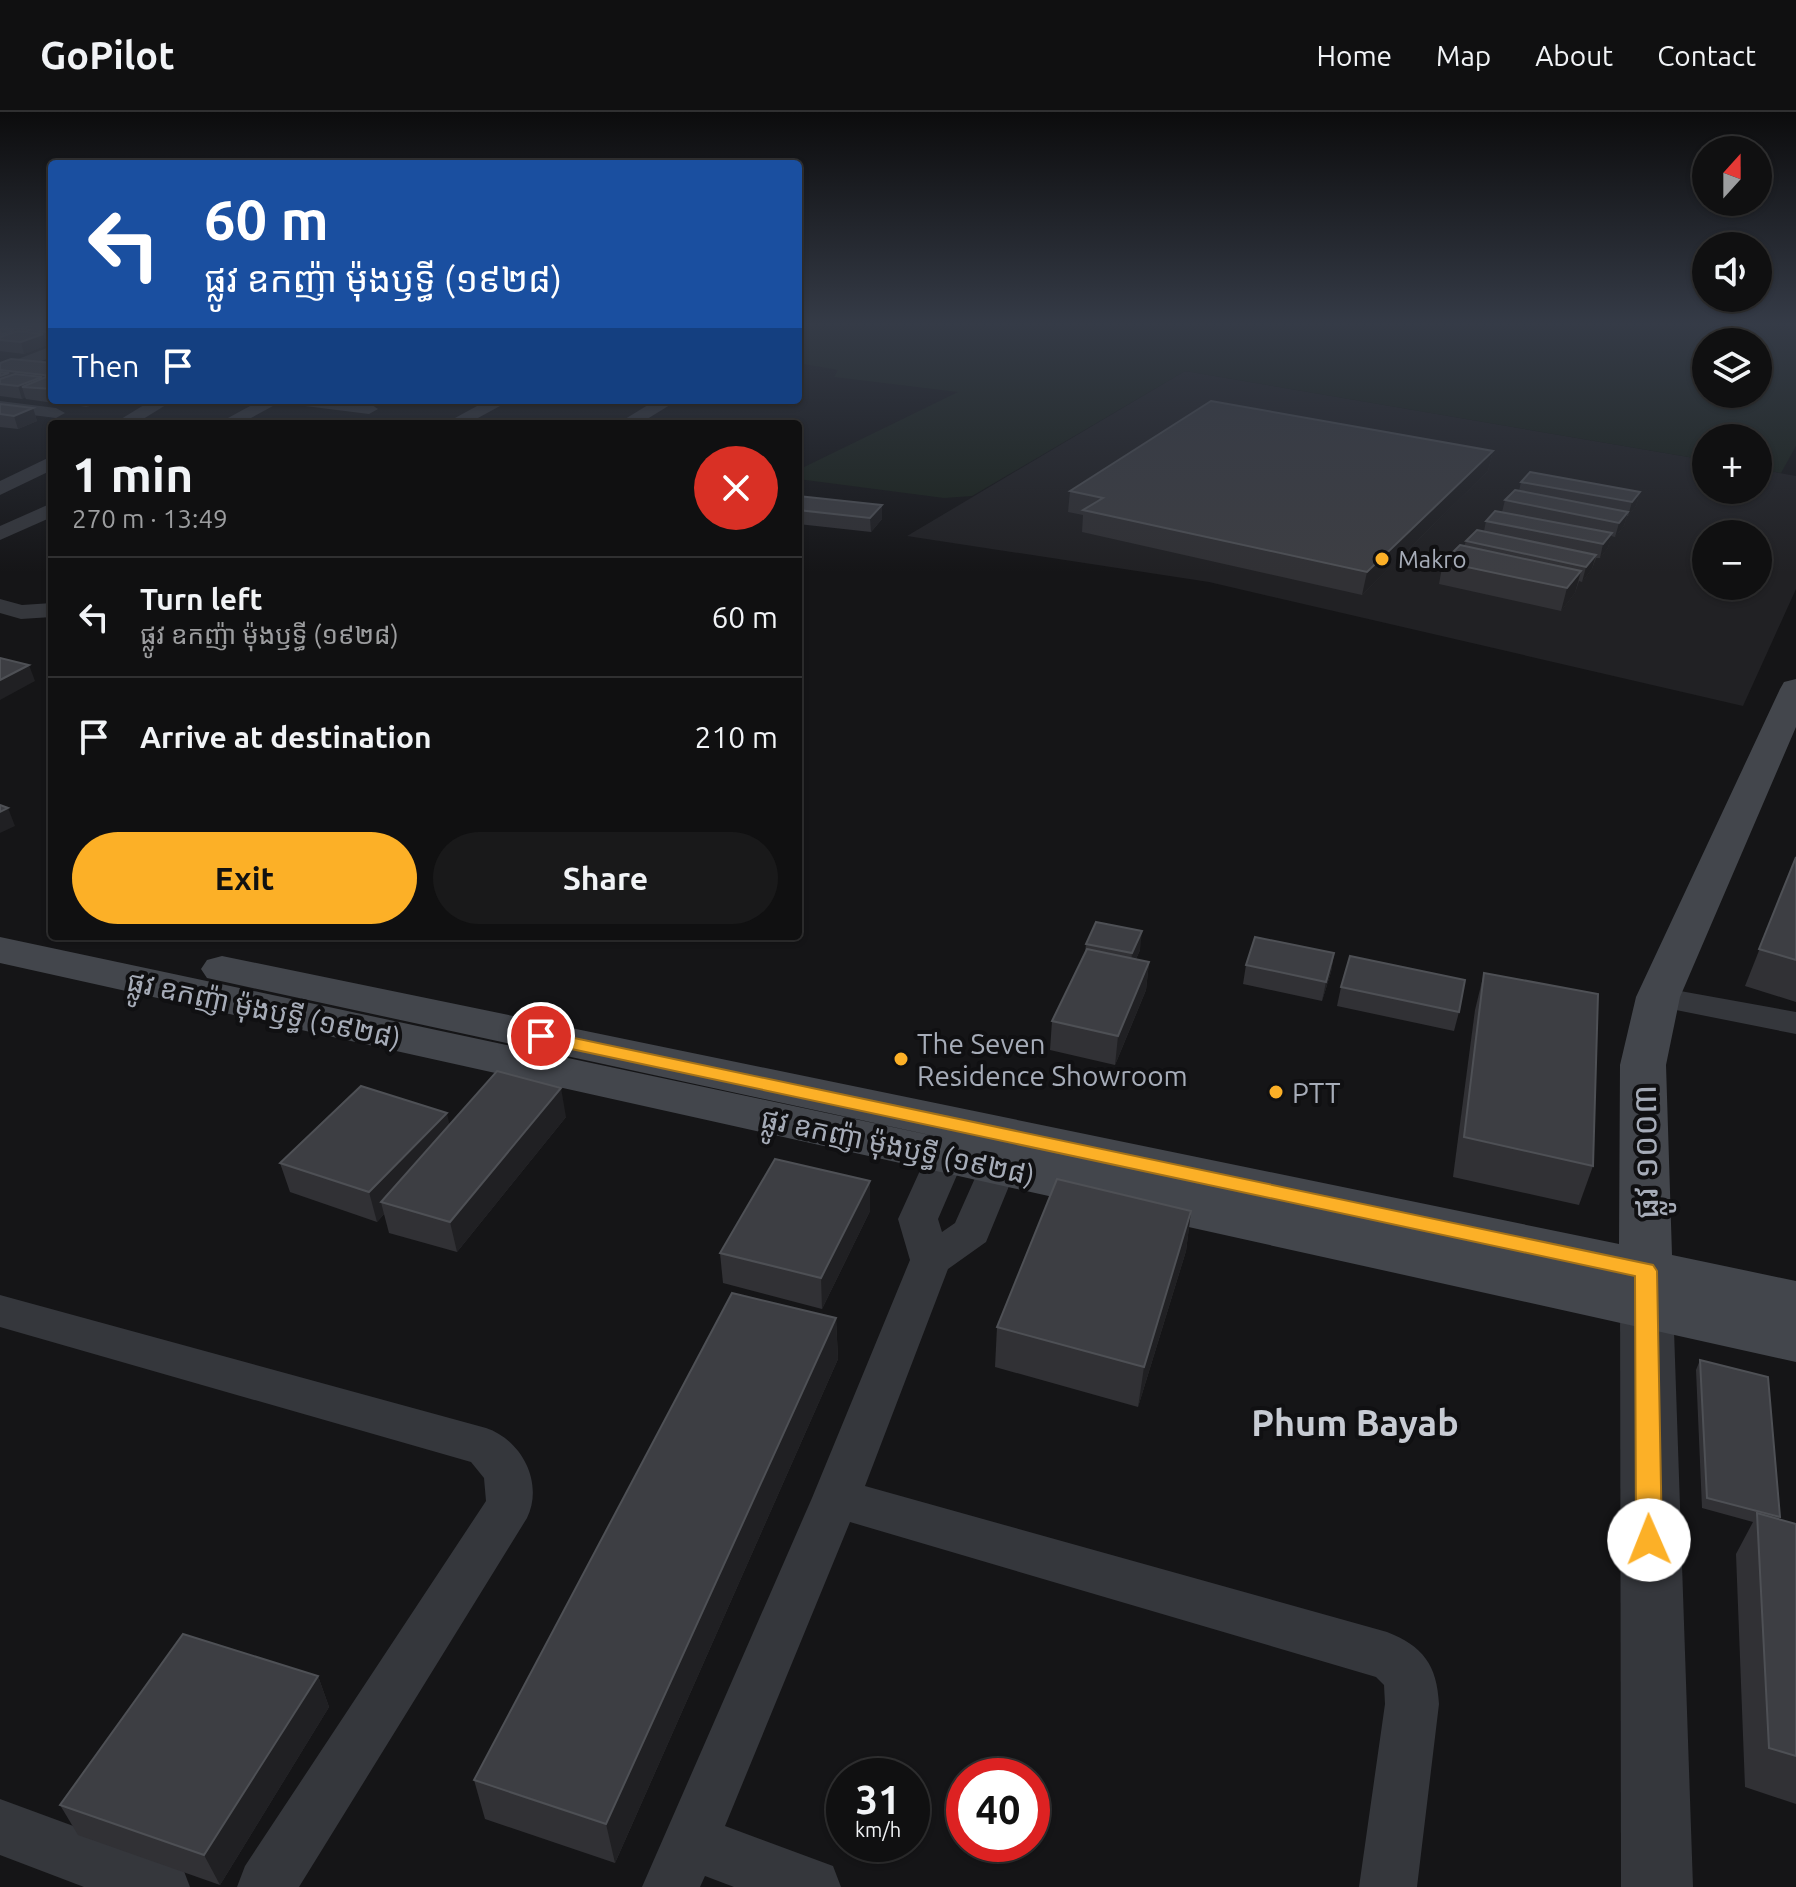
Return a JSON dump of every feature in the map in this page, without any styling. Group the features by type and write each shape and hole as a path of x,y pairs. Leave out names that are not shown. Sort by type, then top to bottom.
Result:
{"main road":[{"name":"ផ្លូវ ១០០៣","path":"1646,1289 1643,1065 1658,997 1796,689"},
{"path":"0,920 48,931"},
{"name":"ផ្លូវ ឧកញ៉ា ម៉ុងឫទ្ធី (១៩២៨)","path":"86,940 378,1018"},
{"name":"ផ្លូវ ឧកញ៉ា ម៉ុងឫទ្ធី (១៩២៨)","path":"0,950 378,1018 1646,1289 1796,1340"},
{"name":"ផ្លូវ ឧកញ៉ា ម៉ុងឫទ្ធី (១៩២៨)","path":"1646,1289 1796,1301"}],"street":[{"path":"0,406 56,413"},
{"path":"129,420 155,406"},
{"path":"234,420 263,406"},
{"path":"344,406 369,409"},
{"path":"347,420 375,406"},
{"path":"461,420 490,406"},
{"path":"633,420 659,406"},
{"path":"4,484 48,464"},
{"path":"4,484 48,488"},
{"path":"0,534 48,511"},
{"path":"0,606 21,612 48,610"},
{"path":"1658,997 1796,1023"},
{"path":"931,1260 918,1219 953,1141"},
{"path":"812,1887 680,1864 836,1498 931,1260 972,1232 1005,1152"},
{"name":"ផ្លូវ ១០០៣","path":"1646,1289 1657,1887"},
{"path":"0,1311 486,1447 507,1472 510,1504 266,1887"},
{"path":"836,1498 1387,1656 1398,1662 1412,1685 1412,1704 1388,1887"},
{"path":"0,1827 161,1887"}],"shaded area":[{"path":"930,406 1126,406 972,496 944,498 802,480 802,468"},
{"name":"Makro","path":"1126,406 1389,406 1692,458 1692,504 1772,504 1772,472 1796,476 1796,589 1743,706 1209,582 907,536"},
{"path":"1389,406 1796,406 1796,446 1781,473 1772,471 1772,424 1692,424 1692,458"}],"building":[{"path":"0,406 33,408 14,416 0,414"},
{"path":"1203,406 1238,406 1493,451 1367,572 1083,510 1103,498 1070,491"},
{"path":"1530,472 1640,492 1632,502 1521,482"},
{"path":"1515,490 1628,512 1619,523 1505,500"},
{"path":"802,496 882,505 870,518 802,510"},
{"path":"1495,511 1612,533 1603,544 1486,521"},
{"path":"1477,530 1596,555 1586,567 1466,541"},
{"path":"1460,545 1581,571 1567,588 1443,562"},
{"path":"0,658 29,665 0,680"},
{"path":"1796,857 1796,960 1759,949"},
{"path":"1096,922 1142,931 1132,953 1086,944"},
{"path":"1255,937 1334,953 1326,982 1246,965"},
{"path":"1087,949 1149,962 1118,1036 1052,1021"},
{"path":"1350,956 1465,980 1459,1012 1341,987"},
{"path":"1484,973 1598,994 1593,1166 1464,1137"},
{"path":"497,1071 561,1088 450,1222 381,1202"},
{"path":"361,1086 447,1113 369,1192 280,1163"},
{"path":"775,1159 870,1181 821,1278 720,1253"},
{"path":"1057,1179 1191,1211 1144,1367 997,1327"},
{"path":"732,1293 836,1318 606,1824 474,1780"},
{"path":"1700,1360 1768,1377 1780,1517 1707,1498"},
{"path":"1757,1513 1796,1524 1796,1756 1769,1748"},
{"path":"183,1634 318,1676 204,1855 60,1805"}],"place":[{"name":"Makro","path":"1382,559"},
{"name":"The Seven Residence Showroom","path":"901,1059"},
{"name":"PTT","path":"1276,1092"}],"district":[{"name":"Phum Bayab","path":"1355,1422"}],"route":[{"path":"541,1036 1646,1271 1649,1540"}]}
